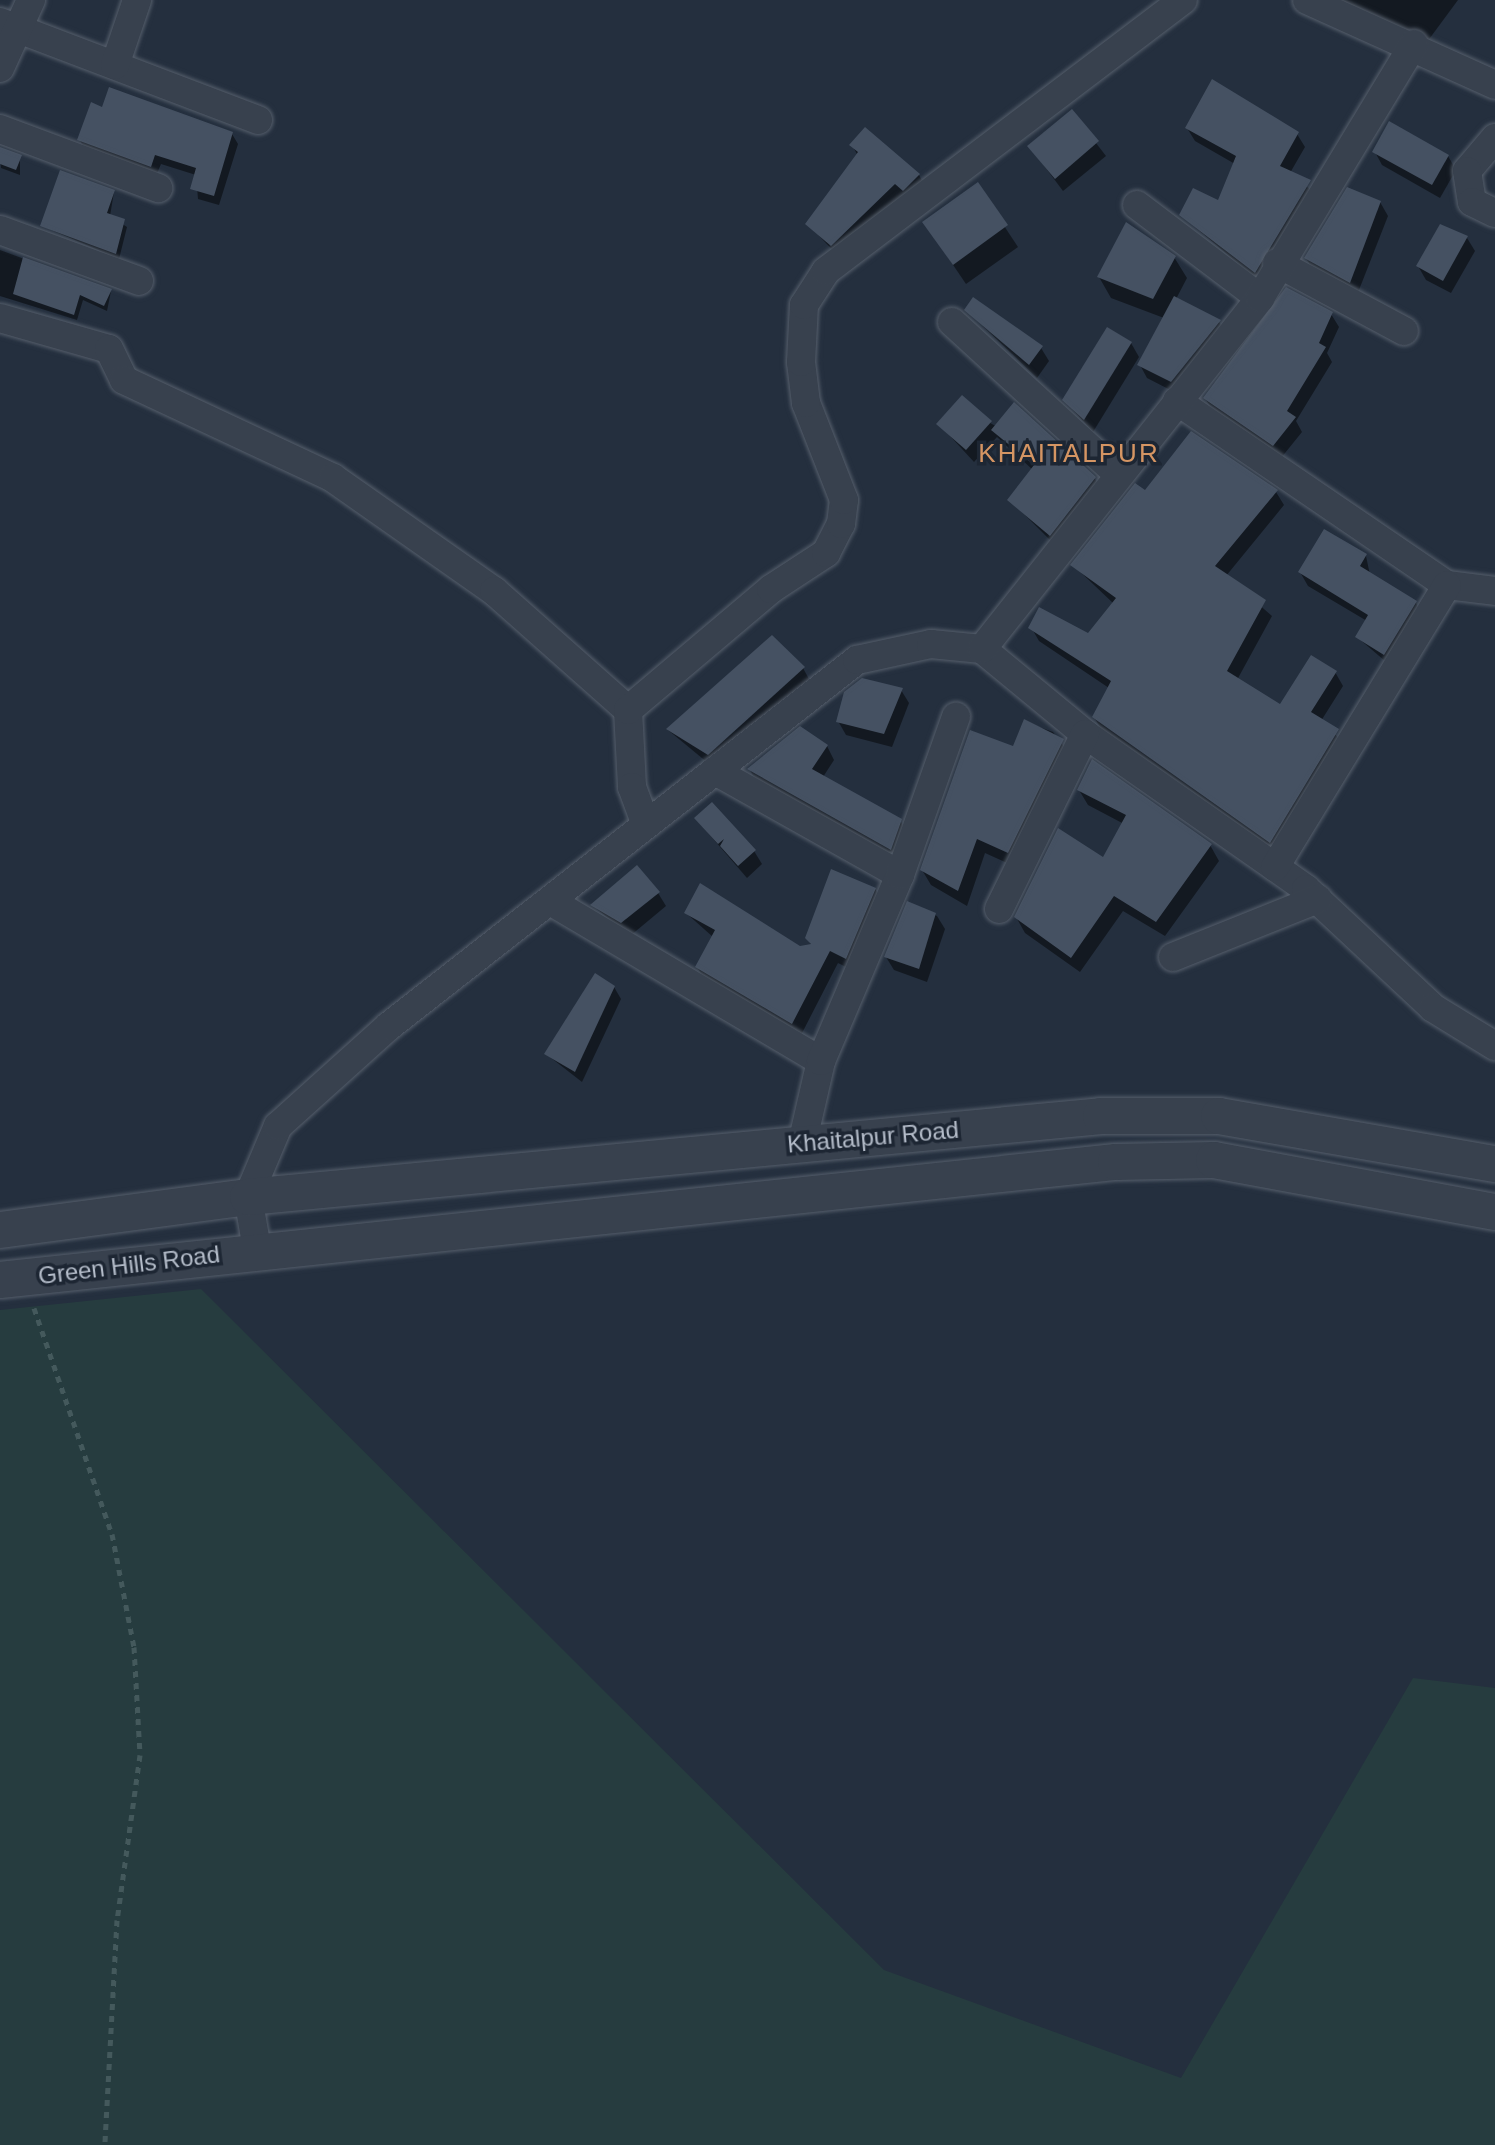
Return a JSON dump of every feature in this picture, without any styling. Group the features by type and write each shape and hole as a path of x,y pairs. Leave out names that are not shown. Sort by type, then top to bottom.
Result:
{"street":[{"path":"0,68 10,25 31,0"},
{"path":"115,65 137,0"},
{"path":"628,710 771,589 826,553 841,524 844,500 806,403 801,362 804,305 826,271 1183,0"},
{"path":"1307,0 1414,44 1495,85"},
{"path":"10,25 258,120"},
{"path":"982,649 1260,298 1277,263 1414,44"},
{"path":"0,129 158,188"},
{"path":"1495,138 1467,171 1472,202 1495,213"},
{"path":"1137,205 1260,298"},
{"path":"0,230 139,281"},
{"path":"1277,263 1404,331"},
{"path":"0,318 109,349 124,380 333,478 494,591 628,710 632,787 646,825"},
{"path":"952,322 1119,475"},
{"path":"1177,401 1447,585 1495,591"},
{"path":"1275,867 1447,585"},
{"path":"257,1249 248,1197 278,1126 389,1026 552,902 857,660 931,644 982,649 1085,734 1318,899 1433,1008 1495,1046"},
{"path":"802,1144 821,1061 900,875 956,717"},
{"path":"999,909 1085,734"},
{"path":"715,771 900,875"},
{"path":"1173,957 1318,899"},
{"path":"552,902 821,1061"},
{"name":"Khaitalpur Road","path":"248,1197 1101,1116 1219,1116 1495,1164"},
{"name":"Khaitalpur Road","path":"257,1249 1116,1162 1230,1162 1495,1212"},
{"path":"0,1230 248,1197"},
{"name":"Green Hills Road","path":"0,1280 257,1249"}],"path":[{"path":"34,1307 112,1534 134,1647 140,1755 117,1920 105,2145"}],"green space":[{"path":"201,1289 884,1970 1181,2078 1413,1678 1495,1688 1495,2145 0,2145 0,1310"}],"building":[{"path":"1212,79 1299,132 1280,166 1311,180 1255,273 1179,215 1193,188 1218,200 1236,156 1185,128"},
{"path":"109,87 233,132 214,196 190,189 196,168 155,155 151,167 77,140 91,102 102,107"},
{"path":"1072,109 1099,141 1055,179 1027,146"},
{"path":"1389,121 1449,155 1432,185 1372,152"},
{"path":"865,127 920,174 903,191 895,184 831,246 805,224 858,152 849,145"},
{"path":"0,147 22,155 16,170 0,164"},
{"path":"60,170 115,190 107,213 125,219 116,254 40,226"},
{"path":"978,182 1008,225 953,265 922,222"},
{"path":"1347,187 1381,201 1350,283 1304,258"},
{"path":"1126,222 1176,256 1153,299 1097,277"},
{"path":"1440,224 1468,236 1443,281 1416,266"},
{"path":"23,257 112,289 104,306 80,295 74,315 13,294"},
{"path":"1286,287 1333,312 1319,343 1326,347 1287,411 1296,417 1273,446 1203,398"},
{"path":"1174,296 1221,320 1171,382 1137,365"},
{"path":"973,297 1043,346 1029,365 964,310"},
{"path":"1107,327 1132,342 1084,420 1062,400"},
{"path":"962,395 992,421 966,450 936,424"},
{"path":"1014,402 1096,477 1050,536 1007,500 1034,465 991,430"},
{"path":"1191,431 1278,490 1215,566 1266,600 1227,671 1280,704 1311,655 1337,671 1311,712 1339,729 1270,843 1092,717 1111,681 1028,628 1039,607 1088,633 1116,598 1070,565 1135,483 1145,490"},
{"path":"1324,529 1367,554 1360,566 1417,601 1384,655 1355,637 1368,615 1298,572"},
{"path":"772,635 805,667 708,755 666,729"},
{"path":"862,678 903,688 884,734 836,722 844,692"},
{"path":"1024,719 1064,739 1008,853 977,839 958,891 920,870 970,730 1013,746"},
{"path":"800,726 828,745 812,769 902,819 891,850 747,769"},
{"path":"1092,759 1212,844 1156,922 1114,896 1071,958 1014,917 1058,828 1103,857 1126,815 1077,790"},
{"path":"712,802 756,850 738,866 720,846 724,839 718,844 694,818"},
{"path":"637,865 660,892 621,923 590,905"},
{"path":"831,869 876,888 846,959 830,951 792,1024 695,967 715,930 684,913 700,883 800,946 811,944 805,938"},
{"path":"907,901 936,913 919,969 884,957"},
{"path":"595,973 615,986 575,1072 544,1054"}],"district":[{"name":"KHAITALPUR","path":"1069,454"}]}
